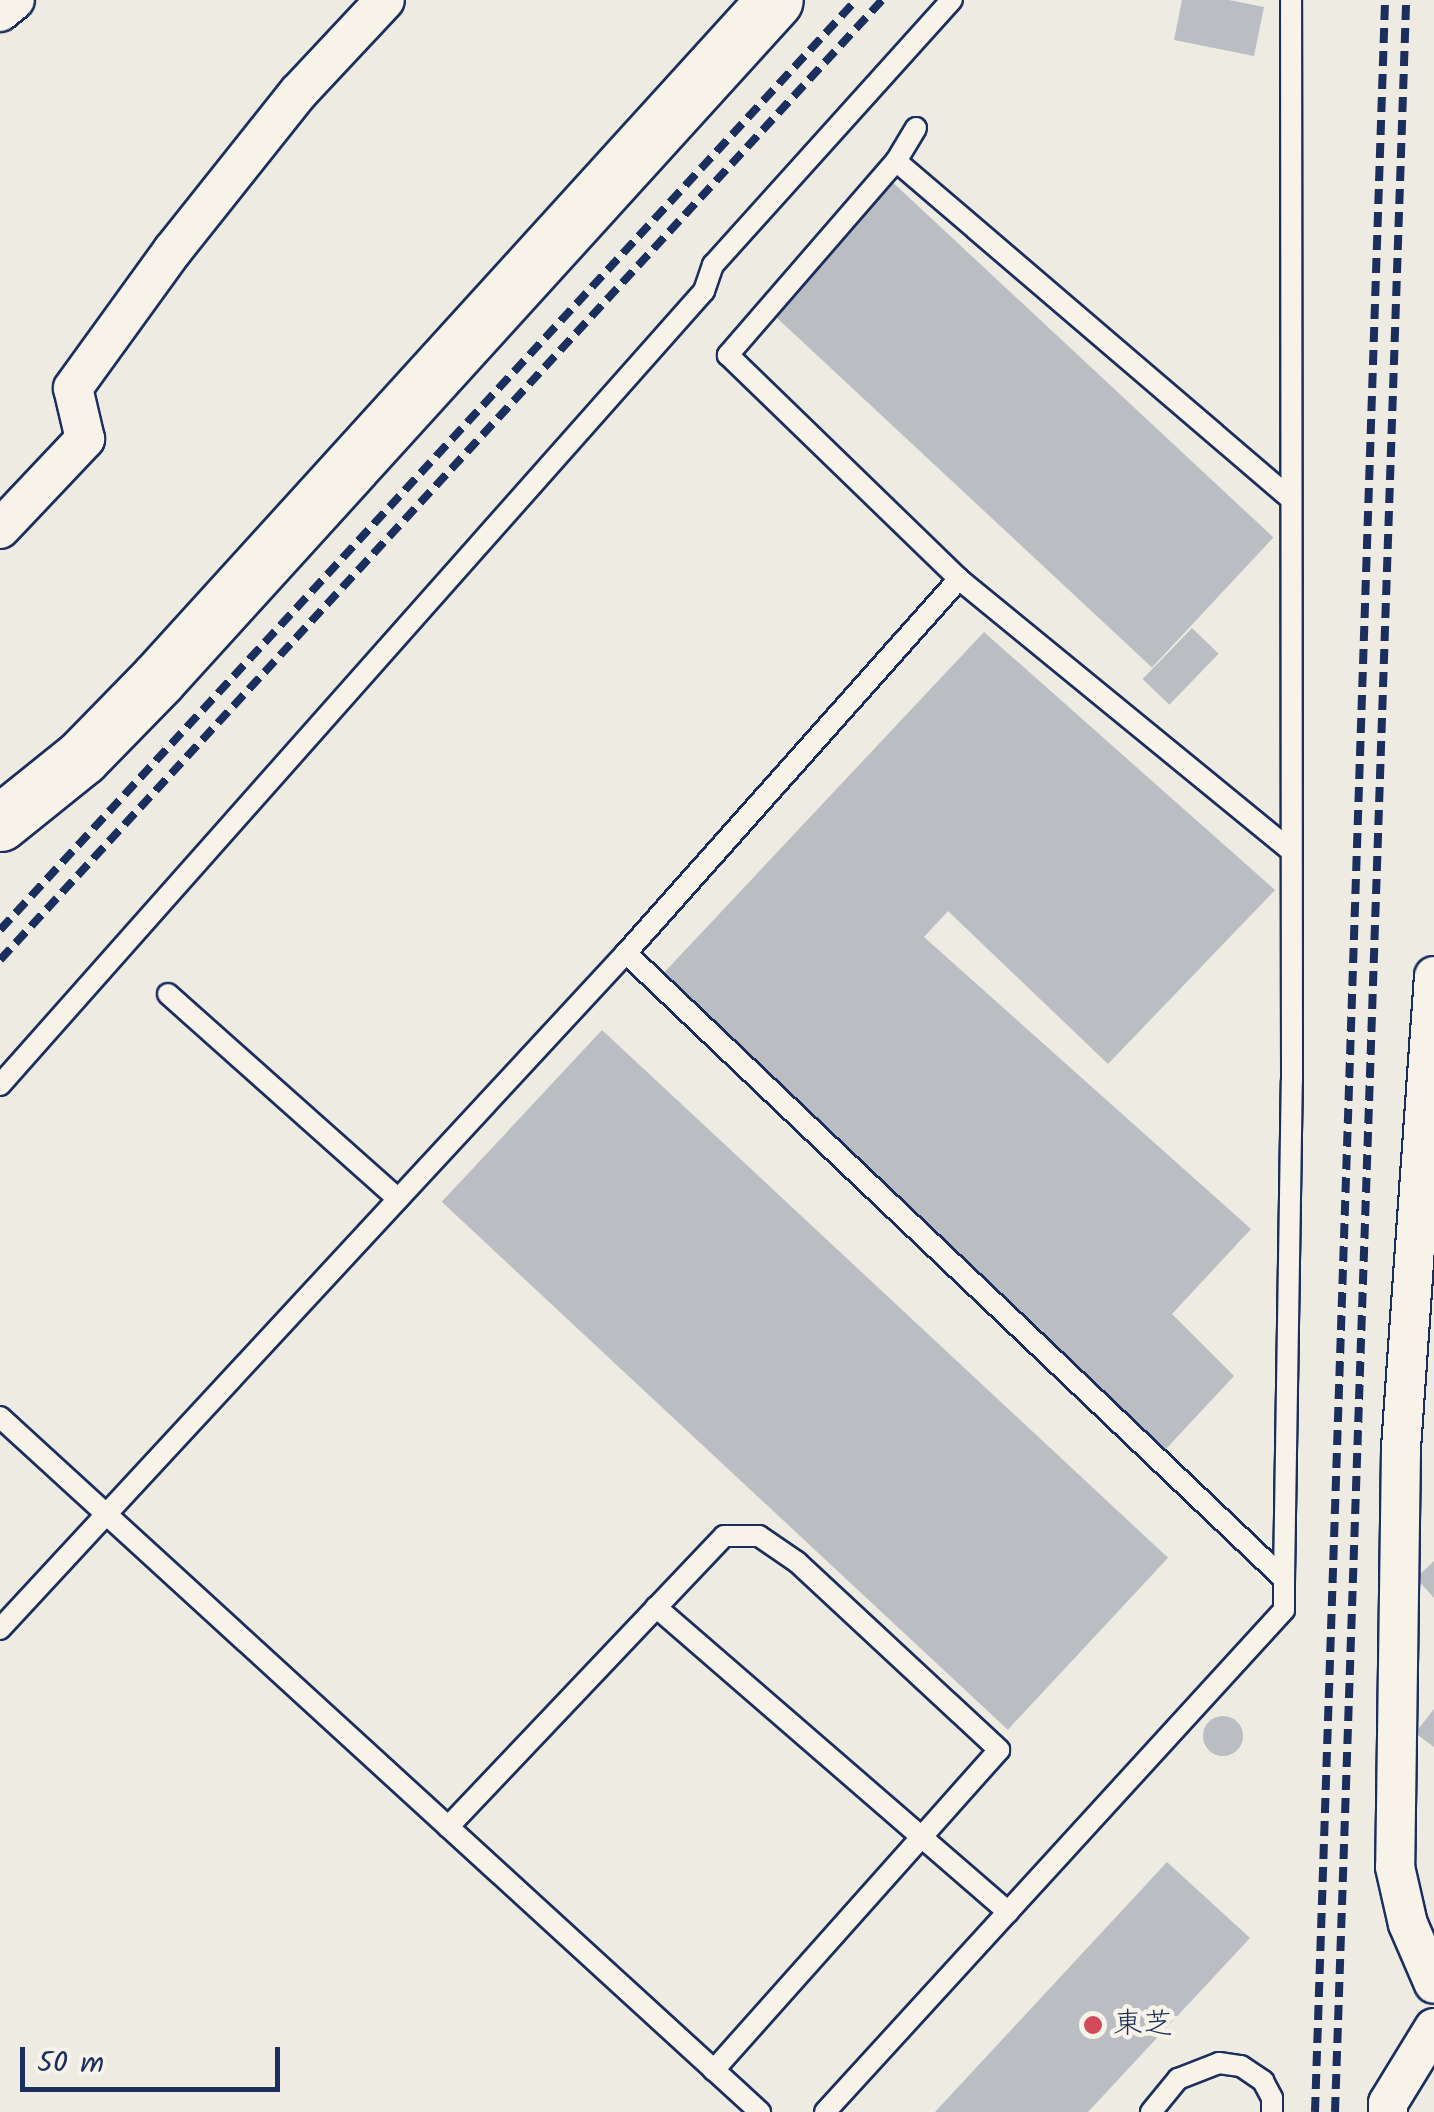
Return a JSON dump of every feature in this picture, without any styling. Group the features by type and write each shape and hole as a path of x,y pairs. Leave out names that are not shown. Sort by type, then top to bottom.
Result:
{"street":[{"path":"0,12 15,0"},
{"path":"0,529 85,439 73,388 172,250 298,93 385,0"},
{"path":"0,824 82,757 158,679 775,0"},
{"path":"1434,976 1401,1450 1395,1867 1408,1924 1434,1984"},
{"path":"1401,1450 1434,1413"},
{"path":"1388,2112 1388,2103 1434,2028"}],"lane":[{"path":"0,1085 704,292 712,265 952,0"},
{"path":"825,2112 1284,1610 1292,1080 1291,0"},
{"path":"916,128 896,161 728,355 959,579 1291,852"},
{"path":"896,161 1291,499"},
{"path":"0,1629 626,953 959,579"},
{"path":"626,953 1284,1578"},
{"path":"168,994 398,1199"},
{"path":"0,1417 760,2112"},
{"path":"448,1826 724,1536 759,1536 797,1562 999,1750 714,2070"},
{"path":"656,1608 1008,1912"},
{"path":"1151,2112 1178,2079 1199,2067 1219,2063 1241,2066 1262,2082 1272,2098 1272,2112"}],"building":[{"path":"1182,0 1229,0 1264,7 1254,56 1174,40"},
{"path":"888,178 1273,537 1152,668 767,308"},
{"path":"1192,628 1219,654 1169,705 1143,679"},
{"path":"984,632 1275,890 1108,1064 948,911 924,937 1251,1229 1172,1314 1234,1376 1164,1451 658,979"},
{"path":"602,1030 1168,1558 1008,1730 442,1202"},
{"path":"1434,1561 1434,1598 1416,1578"},
{"path":"1434,1709 1434,1747 1415,1733"},
{"path":"1223,1716 1237,1722 1243,1736 1237,1750 1223,1756 1209,1750 1203,1736 1209,1722"},
{"name":"東芝","path":"1167,1862 1250,1938 1088,2112 935,2112"}],"railway":[{"path":"0,930 856,0"},
{"path":"0,960 882,0"},
{"path":"1315,2112 1385,0"},
{"path":"1335,2112 1406,0"}],"place":[{"name":"東芝","path":"1093,2025"}]}
